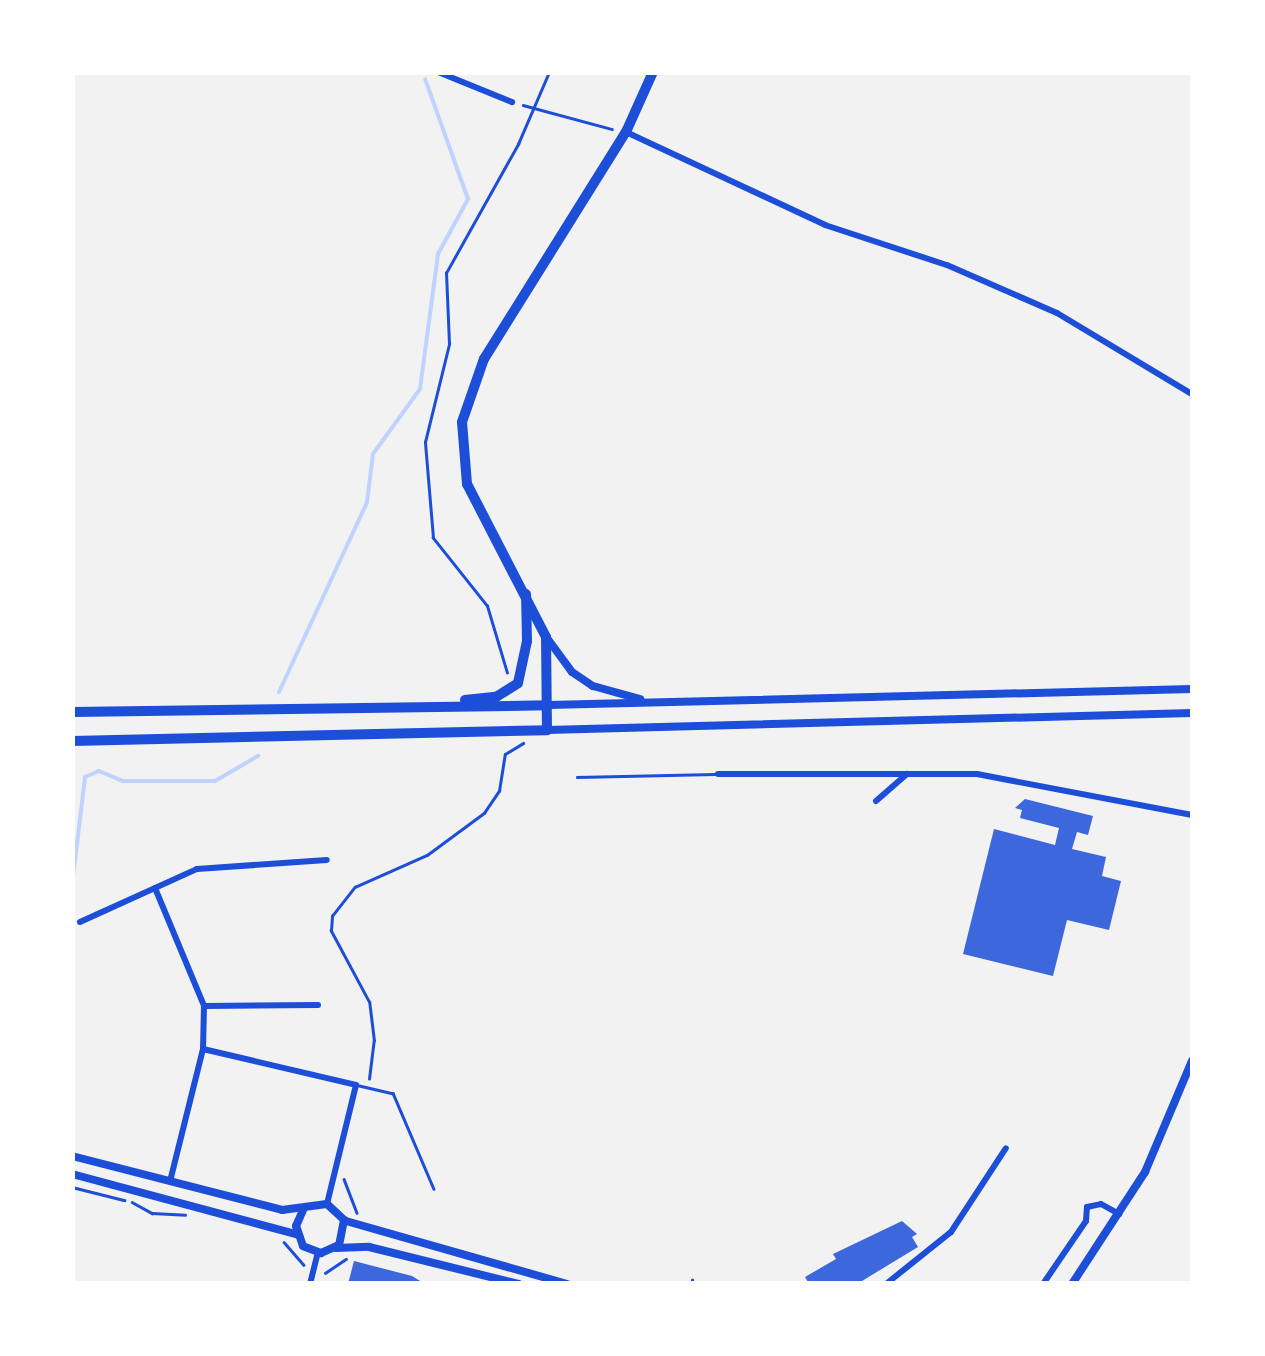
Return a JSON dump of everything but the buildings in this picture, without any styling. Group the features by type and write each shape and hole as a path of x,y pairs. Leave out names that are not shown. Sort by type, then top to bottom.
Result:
{"highway":[{"path":"72,741 547,730 546,637 526,590 466,484 462,422 484,359 626,132 653,72"},
{"path":"435,707 496,697 518,684 528,641 526,590"},
{"path":"72,712 548,705"}],"street":[{"path":"438,72 512,102"},
{"path":"626,132 825,226 947,266 1057,313 1192,394"},
{"path":"546,637 572,672 593,686 660,702"},
{"path":"548,705 1192,688"},
{"path":"547,730 1192,714"},
{"path":"718,774 908,774 1018,780 1192,815"},
{"path":"876,801 908,774"},
{"path":"80,922 218,864 327,860"},
{"path":"155,888 204,1006 203,1048 170,1183"},
{"path":"204,1006 318,1005"},
{"path":"203,1048 356,1085 327,1204"},
{"path":"1072,1284 1145,1172 1192,1061"},
{"path":"886,1284 951,1232 1006,1148"},
{"path":"72,1156 170,1183 303,1210 327,1204"},
{"path":"72,1174 296,1234 318,1253"},
{"path":"327,1204 344,1220 366,1232 566,1284"},
{"path":"1043,1284 1086,1221 1086,1207 1102,1204 1119,1214"},
{"path":"296,1234 303,1210"},
{"path":"336,1248 344,1220"},
{"path":"318,1253 363,1246 518,1284"},
{"path":"310,1284 318,1253"}],"lane":[{"path":"576,777 718,774"},
{"path":"356,1085 393,1093 434,1189"}],"path":[{"path":"512,102 626,132"},
{"path":"367,1085 374,1041 369,1002 331,931 332,916 355,887 427,855 484,813 499,790 505,754 523,744"},
{"path":"346,1168 346,1194 370,1221 366,1232"},
{"path":"72,1187 171,1218 189,1214"},
{"path":"275,1236 296,1262 328,1274 348,1258 361,1257 363,1246"}],"waterway":[{"path":"279,692 367,502 373,454 420,389 438,254 468,199 425,79"},
{"path":"72,885 85,777 99,771 123,781 215,781 258,756"}]}
